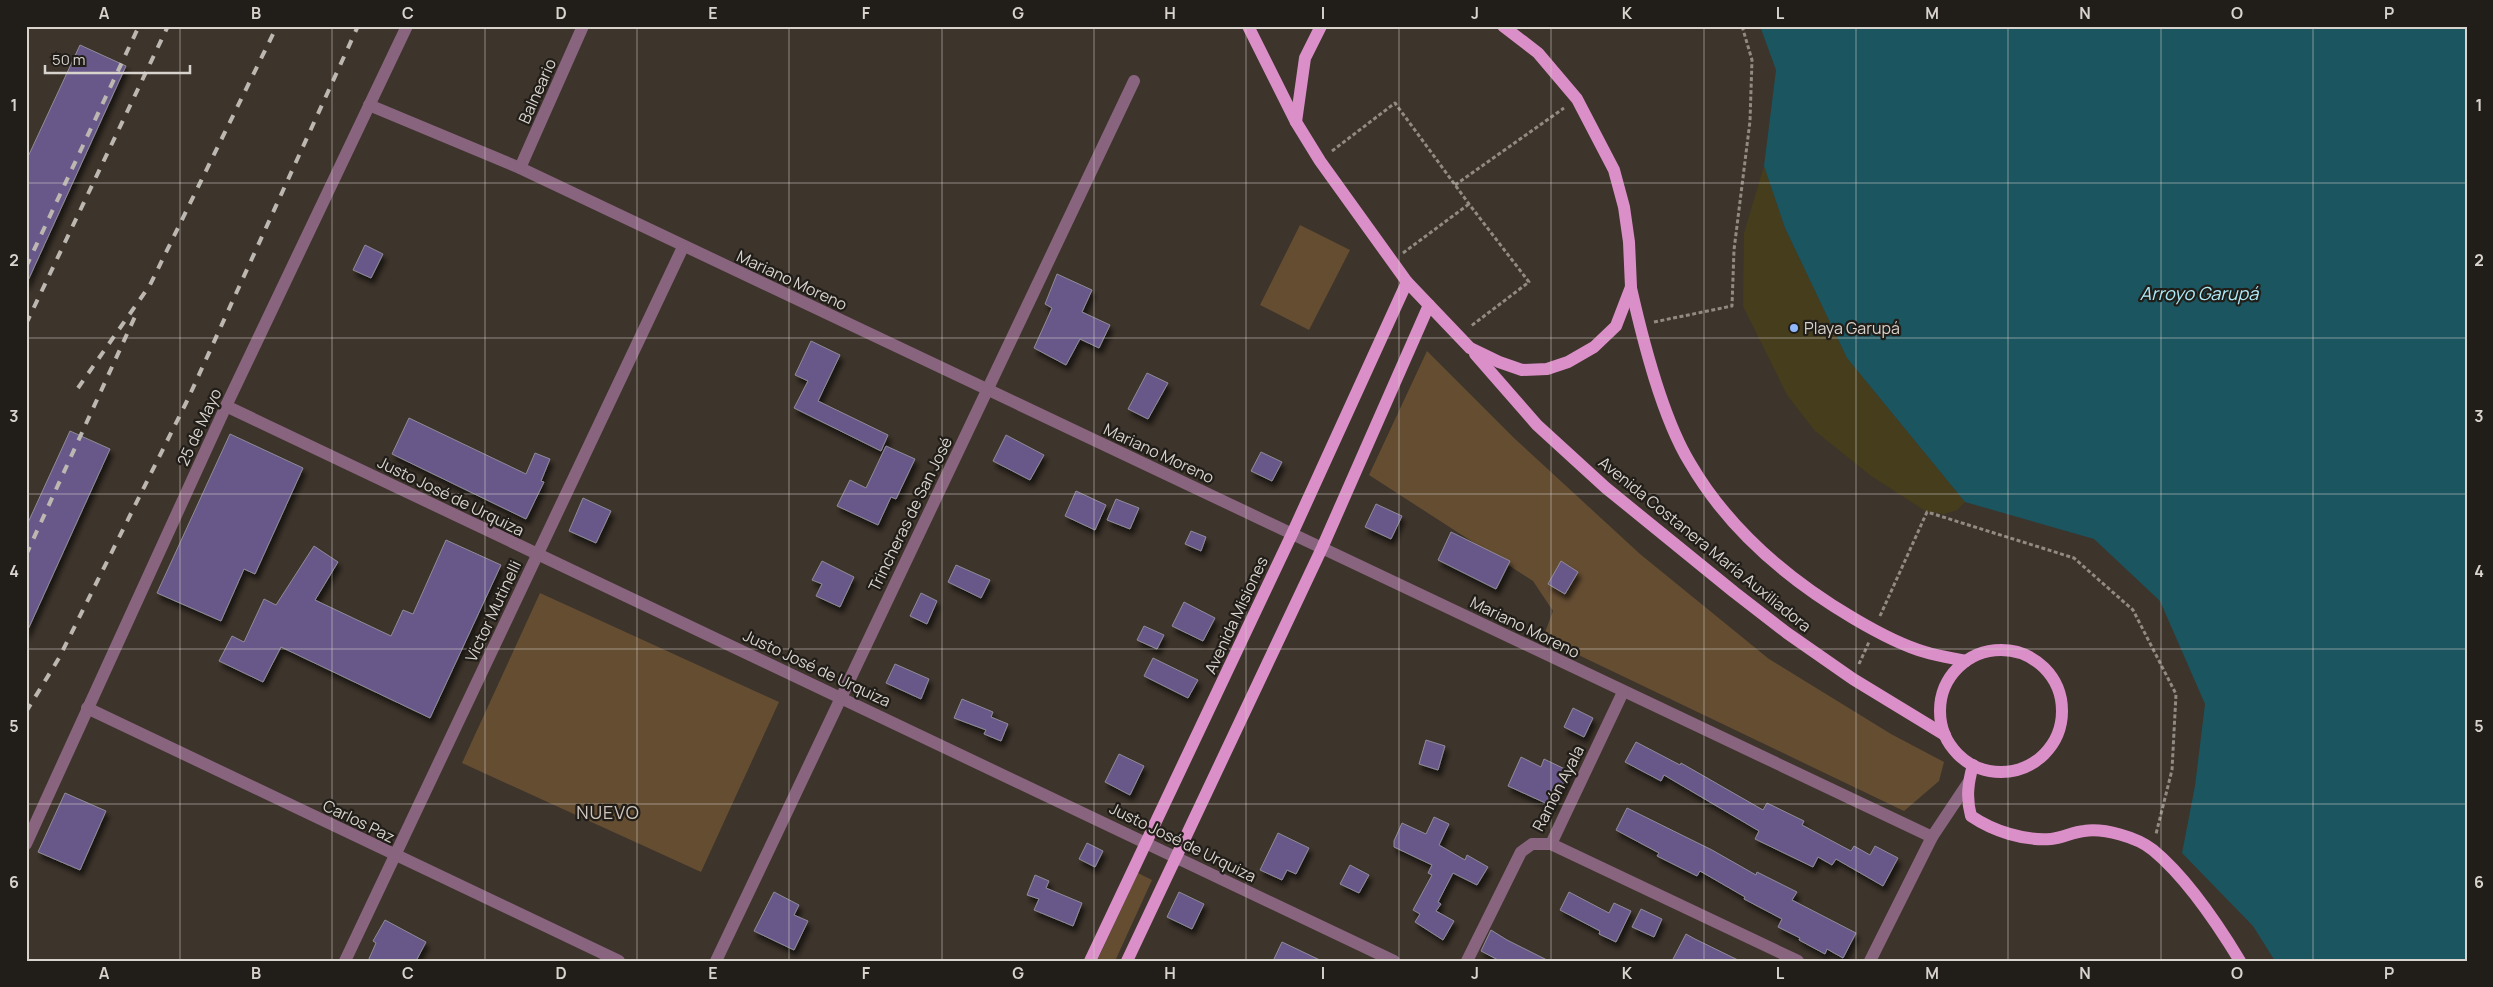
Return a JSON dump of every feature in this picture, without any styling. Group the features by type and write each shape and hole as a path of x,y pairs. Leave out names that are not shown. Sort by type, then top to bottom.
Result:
{"main road":[{"path":"1248,26 1296,122"},
{"path":"1296,122 1305,58 1321,26"},
{"path":"1470,348 1499,362 1522,370 1547,369 1568,362 1594,347 1616,326 1631,287 1629,242 1624,207 1614,170 1577,99 1538,54 1503,26"},
{"name":"Avenida Costanera María Auxiliadora","path":"1296,122 1320,161 1407,282 1470,348 1537,425 1606,488 1779,628 1853,679 1945,735"},
{"name":"Avenida Misiones","path":"1090,961 1292,534 1407,282"},
{"name":"Avenida Costanera María Auxiliadora","path":"1631,287 1639,326 1672,428 1689,462 1712,498 1765,556 1812,593 1874,630 1924,652 1966,661"},
{"path":"1127,961 1322,548 1429,305"},
{"path":"2003,650 2023,654 2040,664 2053,678 2061,697 2062,717 2057,736 2046,752 2031,764 2012,771 1992,771 1973,765 1956,752 1945,735 1940,714 1942,694 1951,676 1966,661 1984,652 2003,650"},
{"path":"1973,765 1968,783 1967,801 1971,816 1985,825 2025,838 2051,839 2085,830 2106,832 2131,838 2152,849 2190,889 2224,934 2240,961"}],"street":[{"name":"25 de Mayo","path":"26,844 226,406 407,26"},
{"name":"Balneario","path":"520,168 583,26"},
{"name":"Trincheras de San José","path":"716,961 1134,81"},
{"name":"Mariano Moreno","path":"369,105 520,168 1932,837"},
{"name":"Victor Mutinelli","path":"344,961 684,247"},
{"name":"Justo José de Urquiza","path":"226,406 1394,961"},
{"name":"Ramón Ayala","path":"1467,961 1521,852 1532,844 1551,844 1623,692"},
{"name":"Carlos Paz","path":"87,708 394,856 619,961"},
{"path":"1870,961 1932,837 1968,783"},
{"path":"1551,844 1798,961"}],"path":[{"path":"1639,326 1732,306 1734,250 1750,121 1752,60 1742,26"},
{"path":"1455,185 1577,99"},
{"path":"1320,161 1395,103 1468,204 1529,282 1458,336"},
{"path":"1393,261 1468,204"},
{"path":"1853,679 1927,512 2074,558 2133,610 2176,694 2172,770 2152,849"}],"shaded area":[{"path":"1300,225 1350,250 1309,330 1260,305"},
{"path":"1427,351 1514,438 1640,554 1769,659 1891,734 1944,762 1939,781 1904,811 1543,638 1553,611 1533,581 1369,475"},
{"path":"540,593 779,702 701,872 462,763"},
{"path":"1138,873 1152,880 1115,961 1097,961"}],"sand":[{"name":"Playa Garupá","path":"1764,166 1785,228 1847,358 1965,502 1957,510 1944,514 1927,512 1871,476 1815,431 1787,395 1743,306 1744,233"}],"water":[{"name":"Arroyo Garupá","path":"1760,26 2467,26 2467,961 2275,961 2253,926 2182,853 2195,786 2205,704 2160,601 2094,539 1965,502 1847,358 1785,228 1764,166 1776,70"}],"building":[{"path":"80,45 126,66 26,285 26,161"},
{"path":"365,245 383,254 371,278 353,270"},
{"path":"1057,274 1092,290 1082,312 1110,325 1099,348 1080,339 1066,365 1034,348 1052,308 1045,304"},
{"path":"811,341 840,355 818,401 888,435 881,451 794,408 808,381 795,375"},
{"path":"1147,373 1168,383 1148,419 1128,409"},
{"path":"409,418 526,474 535,453 550,459 541,481 544,482 526,519 392,454"},
{"path":"70,431 110,449 26,634 26,527"},
{"path":"230,434 303,468 255,574 244,569 221,621 157,593"},
{"path":"1006,435 1044,455 1030,480 993,461"},
{"path":"886,446 915,459 896,499 891,497 878,525 837,506 850,480 866,488"},
{"path":"1261,452 1282,462 1272,481 1251,471"},
{"path":"1076,491 1106,505 1095,530 1065,516"},
{"path":"583,498 611,511 596,543 569,531"},
{"path":"1116,499 1139,508 1130,529 1107,520"},
{"path":"1376,504 1402,516 1391,539 1365,527"},
{"path":"1191,531 1206,537 1201,551 1185,544"},
{"path":"1451,532 1510,561 1496,589 1438,560"},
{"path":"446,540 501,565 430,718 281,647 263,682 219,661 232,636 244,642 264,599 276,605 314,546 338,562 315,600 391,636 403,610 413,614"},
{"path":"822,561 854,577 840,607 816,596 822,584 812,580"},
{"path":"1561,561 1578,572 1565,594 1548,584"},
{"path":"956,565 990,580 981,598 948,582"},
{"path":"921,593 937,601 927,624 910,616"},
{"path":"1184,602 1215,618 1203,641 1172,626"},
{"path":"1144,626 1164,635 1157,649 1137,640"},
{"path":"1153,658 1198,680 1188,698 1144,676"},
{"path":"895,664 929,679 921,699 886,683"},
{"path":"962,699 993,712 991,717 1008,724 1001,741 984,734 986,730 954,718"},
{"path":"1573,708 1593,718 1584,737 1564,727"},
{"path":"1426,740 1445,746 1438,770 1419,764"},
{"path":"1636,742 1680,765 1681,763 1763,810 1767,803 1804,821 1802,825 1851,851 1854,846 1870,855 1875,846 1898,858 1883,886 1836,859 1832,865 1818,857 1813,867 1755,839 1759,831 1664,775 1661,781 1625,762"},
{"path":"1119,754 1144,766 1130,795 1105,782"},
{"path":"1521,757 1541,767 1544,759 1569,771 1552,806 1508,786"},
{"path":"65,793 106,811 80,870 38,852"},
{"path":"1627,808 1712,850 1756,875 1757,872 1797,892 1792,900 1856,933 1843,958 1827,949 1825,954 1799,940 1800,938 1778,927 1782,919 1744,899 1745,897 1700,871 1697,876 1657,856 1659,853 1616,830"},
{"path":"1434,817 1449,824 1439,845 1465,860 1467,855 1488,867 1477,885 1453,873 1438,902 1441,904 1436,911 1454,921 1443,940 1415,922 1420,914 1413,910 1432,875 1428,873 1432,865 1394,847 1394,841 1402,823 1426,834"},
{"path":"1278,833 1309,848 1296,874 1287,870 1282,880 1260,870"},
{"path":"1087,843 1103,851 1095,867 1079,859"},
{"path":"1350,865 1369,875 1359,893 1340,884"},
{"path":"1035,875 1049,881 1046,888 1082,903 1073,926 1034,910 1039,899 1027,895"},
{"path":"774,892 799,905 794,915 808,921 794,950 754,931"},
{"path":"1179,892 1204,904 1192,929 1167,917"},
{"path":"1569,892 1609,913 1614,903 1631,911 1616,942 1599,934 1600,931 1560,910"},
{"path":"1641,909 1662,919 1654,937 1632,927"},
{"path":"385,920 426,942 416,961 368,961 376,943 373,941"},
{"path":"1491,930 1549,961 1500,961 1481,951"},
{"path":"1686,934 1695,939 1740,961 1672,961"},
{"path":"1282,942 1322,961 1273,961"}],"railway":[{"path":"26,267 139,26"},
{"path":"26,324 168,26"},
{"path":"78,388 150,285 277,26"},
{"path":"26,712 59,658 187,401 358,26"},
{"path":"26,555 138,310"}],"place":[{"name":"Playa Garupá","path":"1794,328"}],"district":[{"name":"NUEVO","path":"608,812"}]}
